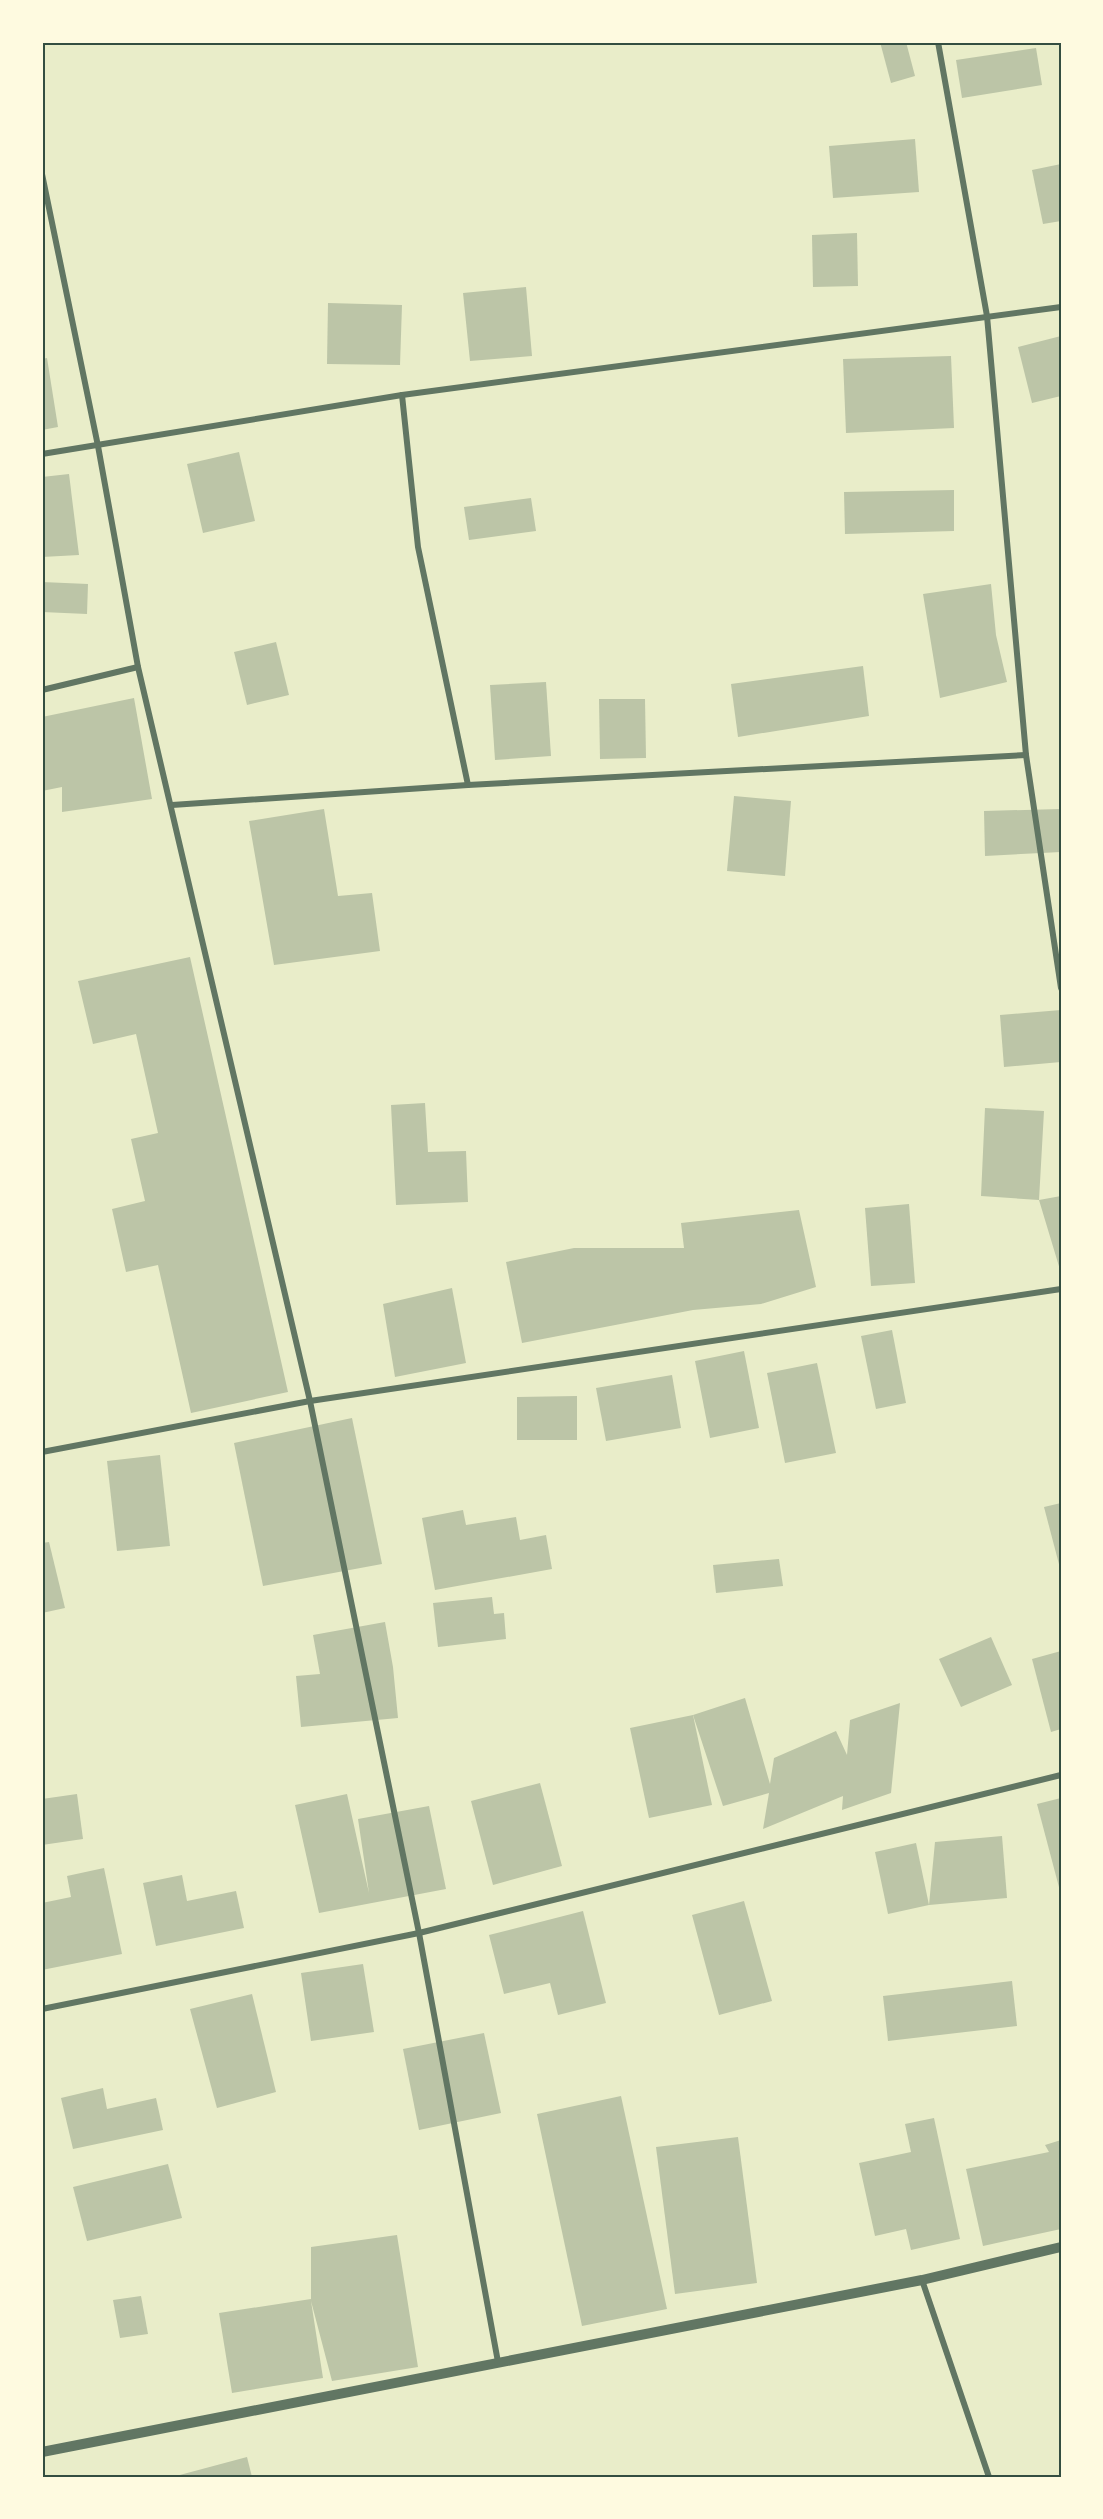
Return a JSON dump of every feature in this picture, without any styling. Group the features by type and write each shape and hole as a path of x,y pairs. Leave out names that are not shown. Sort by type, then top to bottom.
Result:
{"street":[{"path":"938,42 987,316 1026,755 1061,988"},
{"path":"42,174 98,446 138,667 310,1401 419,1933 498,2362"},
{"path":"42,454 402,395 1061,307"},
{"path":"402,395 418,547 468,785"},
{"path":"42,690 138,667"},
{"path":"172,805 468,785 1026,755"},
{"path":"42,1452 310,1401 1061,1289"},
{"path":"42,2009 419,1933 1061,1775"},
{"path":"42,2452 922,2280 1061,2247"},
{"path":"922,2280 989,2477"}],"building":[{"path":"880,42 906,42 915,76 891,83"},
{"path":"1036,48 1042,85 962,98 956,60"},
{"path":"915,139 919,192 833,198 829,146"},
{"path":"1061,164 1061,221 1043,224 1032,170"},
{"path":"857,233 858,286 813,287 812,235"},
{"path":"526,287 532,356 470,361 463,293"},
{"path":"328,303 402,305 400,365 327,364"},
{"path":"1061,336 1061,396 1032,403 1018,347"},
{"path":"951,356 954,428 846,433 843,359"},
{"path":"47,358 58,427 42,430 42,359"},
{"path":"239,452 255,521 203,533 187,464"},
{"path":"69,474 79,555 42,557 42,477"},
{"path":"954,490 954,531 845,534 844,492"},
{"path":"531,498 536,531 469,540 464,507"},
{"path":"42,582 88,584 87,614 42,612"},
{"path":"991,584 996,635 1007,682 940,698 923,594"},
{"path":"276,642 289,695 247,705 234,652"},
{"path":"863,666 869,716 738,737 731,684"},
{"path":"546,682 551,756 495,760 490,685"},
{"path":"134,698 152,799 62,812 62,787 42,791 42,717"},
{"path":"599,699 645,699 646,758 600,759"},
{"path":"734,796 791,801 785,876 727,871"},
{"path":"324,809 338,896 372,893 380,951 274,965 249,821"},
{"path":"1060,809 1061,852 985,856 984,811"},
{"path":"190,957 288,1392 191,1413 158,1265 126,1272 112,1209 145,1201 131,1139 158,1133 136,1034 93,1044 78,981"},
{"path":"1061,1010 1061,1062 1004,1067 1000,1015"},
{"path":"425,1103 428,1152 466,1151 468,1202 396,1205 391,1105"},
{"path":"985,1108 1044,1111 1039,1200 981,1196"},
{"path":"1061,1196 1061,1273 1039,1200"},
{"path":"909,1204 915,1283 871,1286 865,1208"},
{"path":"799,1210 816,1287 761,1304 693,1310 522,1343 506,1262 574,1248 684,1248 681,1223"},
{"path":"452,1288 466,1363 395,1377 383,1304"},
{"path":"892,1330 906,1403 876,1409 861,1336"},
{"path":"744,1351 759,1428 710,1438 695,1361"},
{"path":"817,1363 836,1453 785,1463 767,1373"},
{"path":"672,1375 681,1428 606,1441 596,1388"},
{"path":"577,1396 577,1440 517,1440 517,1397"},
{"path":"352,1418 382,1564 263,1586 234,1443"},
{"path":"160,1455 170,1546 117,1551 107,1461"},
{"path":"1061,1503 1061,1568 1060,1568 1044,1507"},
{"path":"463,1510 466,1525 516,1517 520,1540 546,1535 552,1569 435,1590 422,1518"},
{"path":"49,1542 65,1608 42,1613 42,1543"},
{"path":"779,1559 783,1586 716,1593 713,1565"},
{"path":"492,1597 494,1614 504,1613 506,1639 438,1647 433,1603"},
{"path":"385,1622 393,1667 398,1718 301,1727 296,1676 320,1674 313,1635"},
{"path":"991,1637 1012,1685 961,1707 939,1659"},
{"path":"1061,1651 1061,1729 1051,1732 1032,1659"},
{"path":"745,1698 770,1784 774,1758 836,1731 847,1755 850,1720 900,1703 891,1793 842,1810 843,1796 763,1829 769,1793 723,1806 693,1715"},
{"path":"693,1715 712,1805 649,1818 630,1728"},
{"path":"540,1783 562,1866 493,1885 471,1801"},
{"path":"77,1794 83,1839 42,1845 42,1799"},
{"path":"347,1794 369,1893 358,1819 429,1806 446,1889 319,1913 295,1805"},
{"path":"1061,1798 1061,1891 1060,1891 1037,1804"},
{"path":"1002,1836 1007,1898 929,1905 935,1842"},
{"path":"916,1843 929,1905 888,1914 875,1852"},
{"path":"104,1868 122,1954 42,1970 42,1903 71,1897 67,1876"},
{"path":"182,1875 187,1901 236,1891 244,1928 156,1946 143,1883"},
{"path":"744,1901 772,2001 719,2015 692,1915"},
{"path":"583,1911 606,2003 558,2015 550,1983 504,1994 489,1935"},
{"path":"363,1964 374,2032 311,2041 301,1973"},
{"path":"1012,1981 1017,2026 888,2041 883,1996"},
{"path":"252,1994 276,2092 217,2108 190,2009"},
{"path":"484,2033 501,2113 419,2130 403,2049"},
{"path":"103,2088 107,2109 156,2098 163,2130 73,2149 61,2098"},
{"path":"621,2096 667,2309 582,2326 537,2114"},
{"path":"934,2118 960,2239 911,2250 906,2229 875,2236 859,2163 911,2152 905,2124"},
{"path":"738,2137 757,2283 675,2294 656,2147"},
{"path":"1061,2140 1061,2229 983,2246 966,2169 1049,2152 1045,2145"},
{"path":"168,2164 182,2218 87,2241 73,2187"},
{"path":"397,2235 418,2367 332,2381 311,2301 323,2378 232,2393 219,2313 311,2299 311,2247"},
{"path":"141,2296 148,2334 120,2338 113,2300"},
{"path":"247,2457 252,2477 176,2477 176,2476"}]}
